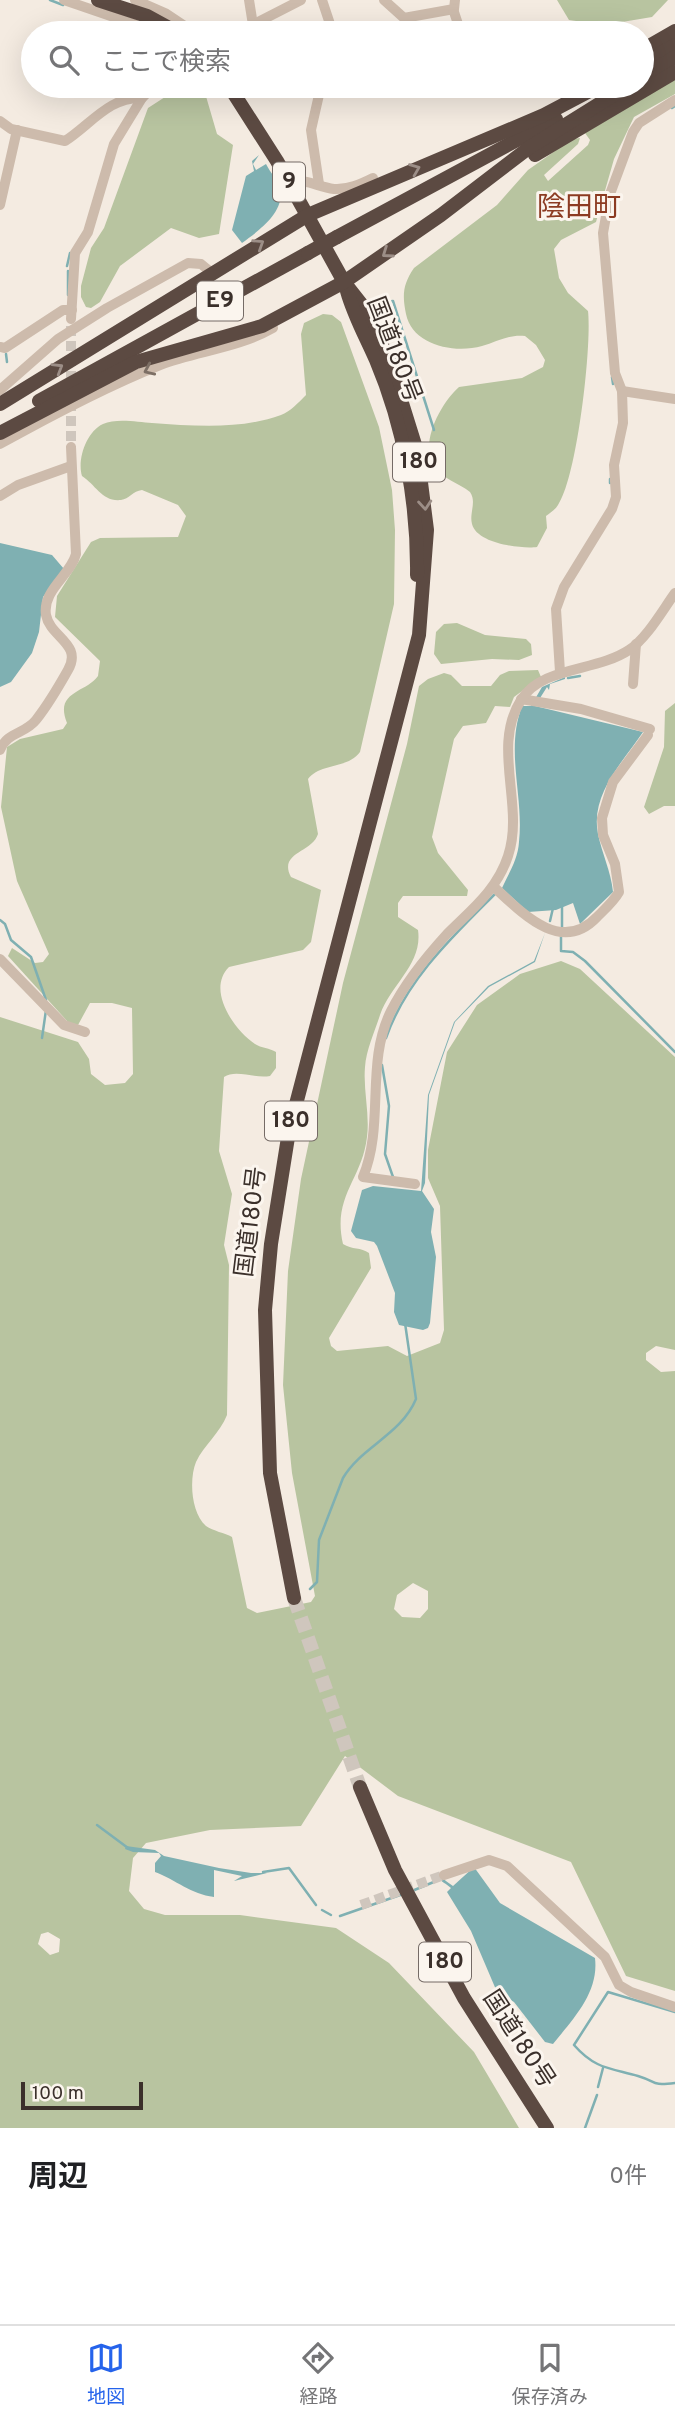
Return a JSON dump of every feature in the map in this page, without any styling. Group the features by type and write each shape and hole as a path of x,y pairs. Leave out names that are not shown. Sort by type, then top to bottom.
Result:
{"highway":[{"path":"98,0 156,21"},
{"path":"654,43 675,31"},
{"path":"654,57 675,45"},
{"path":"654,69 675,57"},
{"path":"654,85 675,72"},
{"name":"9","path":"236,98 289,182 344,282"},
{"name":"9","path":"212,273 308,215 500,134 562,98"},
{"path":"500,134 574,98"},
{"name":"E9","path":"481,158 584,98"},
{"name":"E9","path":"0,424 481,158 596,98"},
{"path":"0,433 136,362 262,326 344,282 501,169 610,98"},
{"path":"501,169 526,161 631,98"},
{"path":"0,404 212,273"},
{"name":"国道180号","path":"293,1598 270,1473 265,1310 271,1244 289,1131 419,635 427,560 425,500 417,451 388,358 366,310 344,282"},
{"name":"国道180号","path":"360,1787 395,1870 464,1998 547,2128"}],"street":[{"path":"64,0 121,21"},
{"path":"135,0 177,21"},
{"path":"249,0 252,21"},
{"path":"262,21 301,0"},
{"path":"321,0 329,21"},
{"path":"384,0 404,18 454,4"},
{"path":"0,121 17,130 65,142 112,104 129,98"},
{"path":"0,347 5,348 63,310 71,314 75,253 88,232 114,144 142,98"},
{"path":"318,98 311,130 318,184"},
{"path":"560,672 555,609 564,587 578,569 614,503 614,465 623,432 622,391 615,373 604,220 633,132 639,123 675,100"},
{"path":"0,205 17,130"},
{"path":"289,182 302,179 344,188 373,178"},
{"path":"0,390 58,339 188,263 201,264 212,273"},
{"path":"0,444 90,397 160,365 251,339 344,282"},
{"path":"622,391 675,399"},
{"path":"0,750 5,740 37,720 72,660 70,646 50,624 46,615 52,590 73,565 76,554 71,447"},
{"path":"0,496 18,485 71,466"},
{"path":"415,1184 363,1177 374,1135 377,1060 382,1034 397,1001 417,972 445,937 494,887 513,838 513,804 508,768 512,729 548,677 560,672 593,667 636,645 675,593"},
{"path":"634,684 636,645"},
{"path":"494,887 538,926 553,931 576,931 594,920 618,892 615,864 601,826 608,791 649,732 627,720 531,700"},
{"path":"0,959 64,1025 85,1032"},
{"path":"444,1875 482,1862 503,1863 605,1957 619,1985 631,1992 675,2007"}],"green space":[{"path":"557,0 668,0 652,17 628,21 569,20"},
{"path":"675,79 675,94 634,117 614,159 596,222 561,240 554,249 559,278 568,293 588,311 589,328 582,411 565,490 557,507 546,516 547,528 537,547 511,546 491,541 476,531 472,524 473,500 470,492 441,474 434,466 429,446 434,424 445,403 459,387 522,378 543,367 545,360 536,345 525,336 514,336 482,346 459,349 447,348 425,340 410,325 406,314 404,295 408,279 414,268 497,205 528,170 572,139 580,138 578,144 544,175 548,181 588,145 590,140 585,133 643,98 654,98 654,92"},
{"path":"163,98 206,98 217,134 233,145 219,234 199,238 171,228 120,266 100,302 91,308 86,307 81,297 81,286 91,248 104,228 148,108"},
{"path":"323,314 332,315 341,322 379,427 392,490 395,530 394,604 360,752 349,761 320,770 308,779 318,834 315,840 292,857 288,869 291,877 321,890 311,942 303,950 229,967 220,987 231,1020 255,1044 276,1052 276,1068 270,1076 234,1074 224,1077 219,1151 232,1194 224,1245 229,1265 227,1415 196,1462 192,1486 194,1505 206,1526 232,1537 247,1608 257,1613 311,1602 315,1596 292,1473 283,1385 288,1271 301,1179 343,983 407,744 419,686 444,673 451,675 462,686 491,686 500,675 509,671 538,670 541,677 514,697 510,707 495,706 486,723 463,726 454,739 432,837 438,853 468,890 467,896 403,896 398,903 398,917 418,930 416,953 385,1004 369,1047 365,1076 367,1137 360,1165 341,1213 343,1244 369,1253 371,1268 329,1338 331,1346 337,1351 388,1346 407,1356 440,1343 444,1330 440,1206 428,1178 428,1150 447,1052 477,1005 520,974 561,961 580,969 675,1057 675,1350 656,1346 646,1353 646,1360 661,1372 675,1371 675,1991 626,1976 571,1862 398,1796 345,1756 301,1826 210,1830 146,1843 133,1858 129,1891 144,1909 165,1915 240,1915 336,1928 389,1963 474,2052 519,2128 0,2128 0,1017 78,1042 89,1059 91,1074 105,1085 125,1083 133,1074 132,1008 112,1003 90,1003 78,1025 68,1022 8,956 12,948 35,963 43,962 49,954 17,881 1,807 7,747 20,739 63,729 67,723 64,712 68,699 98,676 100,661 55,617 57,596 91,542 100,538 178,537 186,516 178,505 142,490 121,500 114,500 100,492 82,476 81,470 84,447 92,433 103,424 114,421 217,426 249,423 284,414 306,395 301,334 304,323","holes":["413,1583 428,1591 428,1609 420,1618 402,1617 394,1609 397,1595","48,1932 60,1939 59,1952 50,1955 38,1944 41,1934"]},
{"path":"457,623 485,635 526,639 531,644 532,655 519,660 492,659 441,664 434,654 436,632 444,624"},
{"path":"675,703 675,806 664,806 649,814 644,807 664,747 665,711"}],"water":[{"path":"259,155 253,164 256,170 266,164 279,186 280,198 269,220 242,243 232,230 246,176 254,171 252,161"},
{"path":"0,543 52,555 64,569 43,597 39,632 32,653 11,682 0,687"},
{"path":"565,677 550,684 549,690 547,687 535,706 643,732 610,779 599,805 598,834 613,892 580,924 573,903 556,910 528,912 502,888 515,860 519,842 515,740 522,706 531,706 542,687"},
{"path":"545,933 535,962 489,987 455,1022 429,1095 425,1183 422,1191 434,1209 431,1232 436,1257 430,1323 428,1328 423,1330 399,1325 394,1312 395,1293 377,1246 374,1242 356,1238 351,1231 362,1190 373,1186 421,1191 428,1095 454,1022 488,986 534,961"},
{"path":"126,1846 155,1850 164,1856 219,1868 267,1873 234,1881 242,1876 214,1870 214,1897 191,1890 155,1872 155,1863 161,1856 159,1853 133,1852 125,1849"},
{"path":"474,1867 500,1903 595,1958 589,1993 577,2014 553,2044 545,2042 514,2002 497,1992 471,1931 447,1892 451,1888 442,1881 443,1879 453,1886"}],"waterway":[{"path":"50,0 63,5"},
{"path":"67,266 70,253"},
{"path":"68,271 68,295"},
{"path":"386,302 393,301 434,430"},
{"path":"6,354 7,362"},
{"path":"612,377 613,384"},
{"path":"568,678 580,676"},
{"path":"386,1038 418,978 447,943 495,894"},
{"path":"562,907 562,927"},
{"path":"550,921 553,908"},
{"path":"0,920 5,924 11,940 31,957 46,1000"},
{"path":"561,937 561,951 573,952 585,961 675,1052"},
{"path":"42,1038 46,1010"},
{"path":"382,1065 389,1106 385,1154 393,1177"},
{"path":"310,1589 317,1582 319,1540 343,1478 360,1458 401,1422 416,1399 405,1323"},
{"path":"97,1825 128,1848"},
{"path":"263,1872 289,1868 316,1905"},
{"path":"412,1891 441,1879 445,1882"},
{"path":"340,1916 403,1894"},
{"path":"322,1910 331,1915"},
{"path":"675,2012 608,1992 574,2045 589,2059 603,2066 658,2084 675,2083"},
{"path":"598,2087 603,2068"},
{"path":"585,2128 597,2095"}],"tunnel":[{"path":"71,326 71,447"},
{"path":"294,1598 360,1787"},
{"path":"361,1905 444,1875"}],"district":[{"name":"陰田町","path":"579,209"}]}
